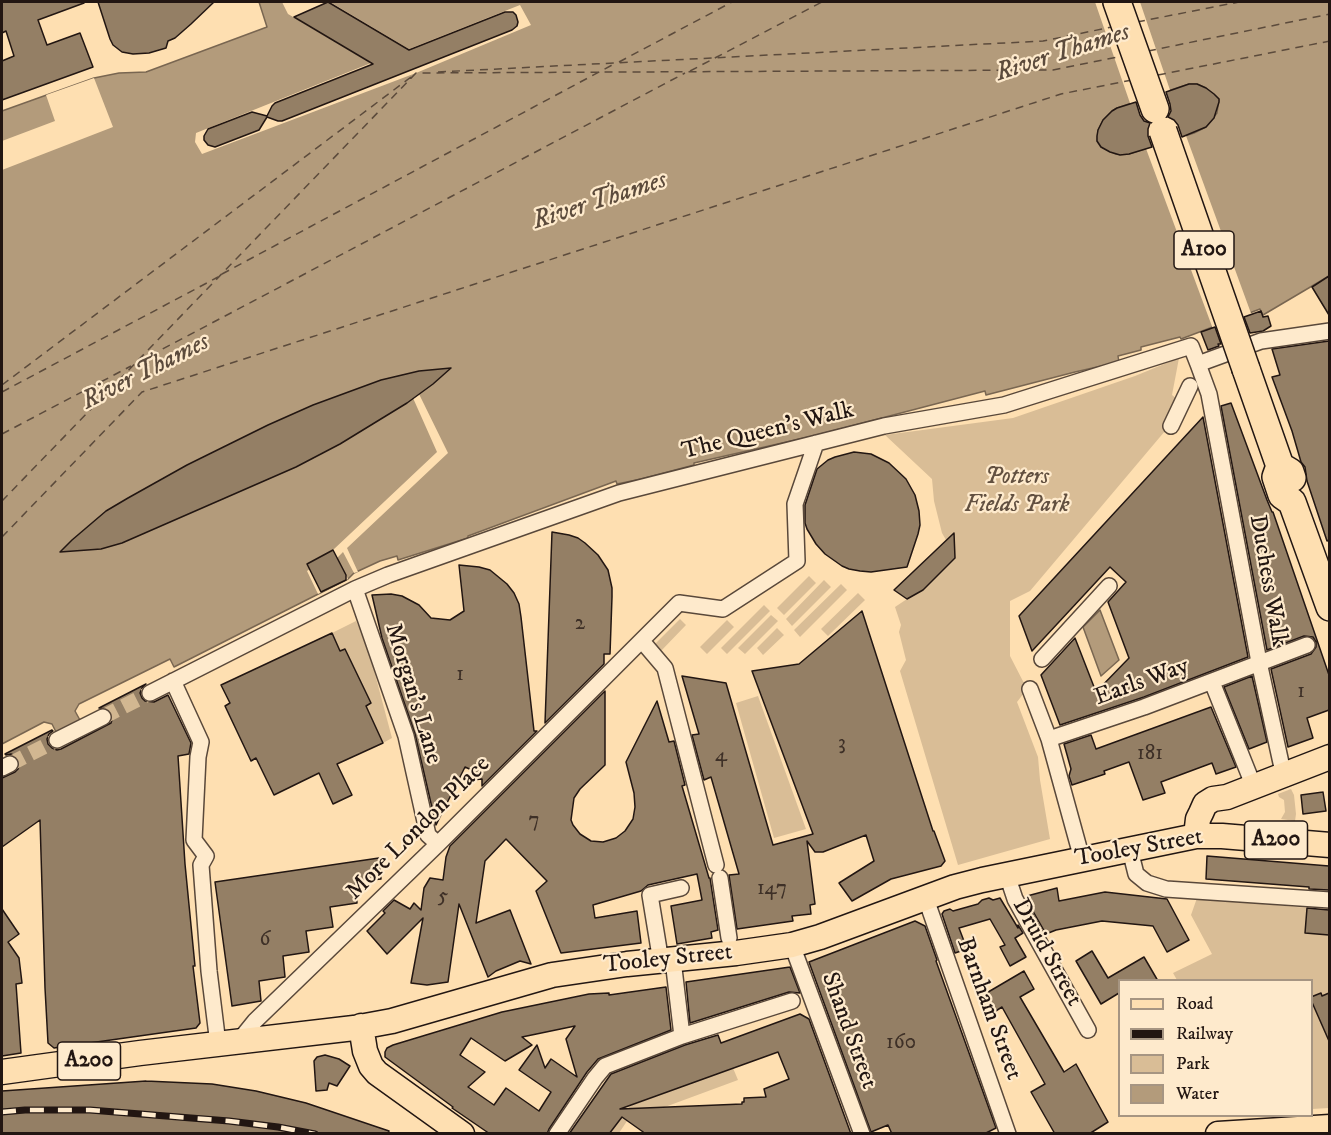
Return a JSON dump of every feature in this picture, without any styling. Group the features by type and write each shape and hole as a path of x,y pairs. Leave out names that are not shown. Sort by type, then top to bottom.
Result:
{"highway":[{"name":"A100","path":"1118,2 1280,466 1276,477 1282,495 1292,502 1329,607"}],"main road":[{"name":"A200","path":"1196,836 1198,819 1205,804 1213,799 1227,797 1329,757"},
{"name":"A200","path":"1222,836 1219,814 1227,797"},
{"name":"Tooley Street","path":"2,1072 361,1026 392,1020 552,975 792,945 820,937 955,887 1196,836 1329,845"},
{"path":"361,1026 366,1051 376,1073 462,1134"},
{"path":"1218,1134 1329,1127"}],"street":[{"path":"1196,358 1261,341 1329,330"},
{"name":"The Queen's Walk","path":"150,693 388,575 619,493 884,426 1004,405 1191,346 1196,358"},
{"name":"Duchess Walk","path":"1196,358 1259,662 1281,763 1286,774"},
{"path":"1172,395 1201,387"},
{"path":"1172,426 1201,387"},
{"name":"More London Place","path":"228,1043 255,1021 438,844 679,603 723,609 797,561 795,504 816,443"},
{"path":"1042,659 1109,586"},
{"name":"Morgan's Lane","path":"356,589 406,736 428,835 438,844"},
{"path":"638,645 665,668 718,872 729,938"},
{"path":"1212,682 1307,645"},
{"path":"173,681 201,742 198,757 194,840 206,856 201,865 209,971 228,1043"},
{"name":"Earls Way","path":"1049,739 1212,682 1254,787"},
{"path":"1030,689 1049,739 1082,859"},
{"path":"57,740 103,717"},
{"path":"1130,850 1136,874 1147,883 1166,889 1329,900"},
{"name":"Druid Street","path":"1007,875 1015,899 1088,1030"},
{"path":"681,888 650,895 667,961 682,1036"},
{"name":"Barnham Street","path":"926,899 1008,1134"},
{"name":"Shand Street","path":"792,945 862,1134"},
{"path":"557,1134 605,1066 682,1036 792,1001"}],"green space":[{"name":"Potters Fields Park","path":"1179,358 1172,395 1177,399 1165,431 1030,591 1010,601 1010,656 1027,689 1017,702 1038,757 1050,839 958,865 900,671 906,660 899,632 901,625 895,607 923,590 955,559 954,533 946,540 942,533 934,501 932,479 885,435 1013,418 1135,376"},
{"path":"809,576 816,583 784,615 777,608"},
{"path":"824,580 831,587 792,626 786,619"},
{"path":"841,584 847,590 800,637 794,630"},
{"path":"858,593 865,600 828,636 821,629"},
{"path":"764,605 770,611 727,654 721,648"},
{"path":"771,615 778,621 745,654 738,648"},
{"path":"680,619 686,625 660,652 653,646"},
{"path":"727,620 734,627 707,654 700,647"},
{"path":"356,621 367,644 392,738 383,743 366,706 371,703 345,649 340,651 332,633"},
{"path":"777,628 784,635 763,655 757,648"},
{"path":"758,696 806,829 774,838 736,703"},
{"path":"1291,789 1294,795 1295,821 1281,819 1285,812 1284,800 1278,794"},
{"path":"1197,898 1329,910 1329,1108 1313,1109 1313,979 1176,979 1173,973 1212,954 1191,915"},
{"path":"733,1068 738,1080 627,1121 619,1133 609,1134 630,1106"}],"water":[{"name":"River Thames","path":"259,2 1329,2 1329,276 1263,315 1260,309 1181,339 1180,337 1141,347 1141,350 1118,356 1119,362 986,395 985,391 813,436 694,463 694,465 641,479 617,484 616,481 468,536 468,538 398,560 397,556 380,561 174,667 170,659 79,704 75,711 81,722 57,734 52,724 44,722 2,744 2,111 94,78 119,73 146,72 267,27","holes":["1189,84 1197,84 1219,99 1217,113 1206,127 1129,154 1116,154 1101,147 1097,141 1098,130 1103,120 1117,108"]},
{"path":"1100,610 1119,660 1101,676 1083,627"}],"pier":[{"path":"282,2 330,2 409,49 520,5 531,25 416,73 202,154 195,142 196,133 371,63 288,14","holes":["319,6 396,54 307,12"]},
{"path":"1095,2 1140,2 1171,93 1131,106"},
{"path":"94,78 113,127 2,170 2,141 55,121 46,95"},
{"path":"1185,133 1252,316 1213,329 1145,146"},
{"path":"419,394 448,453 347,548 358,572 354,573 343,552 337,558 348,579 318,594 307,571 310,569 307,564 333,550 437,452 413,398"}],"building":[{"path":"2,2 84,2 38,20 47,45 80,33 93,67 2,100 2,61 14,56 6,31 2,33"},
{"path":"98,2 214,2 175,38 168,41 166,48 149,53 133,54 122,52 113,45"},
{"path":"328,2 409,50 505,12 513,12 518,22 512,30 282,121 267,117 259,130 215,147 208,145 204,136 208,129 252,112 267,116 275,103 373,64 294,17"},
{"path":"1189,84 1197,84 1206,88 1219,99 1219,102 1214,118 1206,127 1182,137 1178,125 1168,117 1171,111 1166,92"},
{"path":"1136,102 1144,121 1150,123 1148,136 1152,147 1120,155 1101,147 1097,136 1103,120 1117,108"},
{"path":"1329,276 1329,315 1312,287"},
{"path":"1261,311 1263,317 1268,316 1271,326 1263,331 1250,333 1244,317"},
{"path":"1215,327 1221,344 1208,350 1201,332"},
{"path":"1329,341 1329,540 1327,541 1307,481 1305,467 1301,462 1272,377 1280,375 1272,349"},
{"path":"451,368 407,403 340,444 296,467 122,543 101,549 60,552 106,511 187,465 268,425 313,405 381,380 419,371"},
{"path":"1231,403 1273,512 1329,675 1329,710 1307,718 1313,738 1288,747 1271,669 1311,654 1316,647 1316,642 1313,637 1304,636 1267,650 1221,406"},
{"path":"1203,417 1248,657 1144,697 1060,725 1041,675 1075,638 1096,692 1129,658 1108,602 1126,582 1110,567 1032,651 1019,616"},
{"path":"854,452 871,454 889,463 906,479 915,495 920,525 907,567 871,572 849,569 825,554 807,529 805,505 817,469 828,460"},
{"path":"552,532 578,538 598,555 608,570 612,588 610,654 604,654 604,664 545,723"},
{"path":"954,533 955,558 923,590 907,599 894,590"},
{"path":"333,550 346,575 346,580 321,592 307,564"},
{"path":"459,565 490,570 514,593 519,604 534,731 537,731 482,786 482,779 472,780 474,771 465,767 436,825 415,734 382,638 372,595 402,596 419,605 431,618 450,620 464,611"},
{"path":"862,611 933,831 945,861 941,866 891,879 852,901 839,883 874,861 866,835 823,852 815,852 807,841 815,904 810,905 811,914 792,916 793,921 737,929 729,875 739,874 711,777 704,780 692,735 699,734 682,676 726,683 773,845 813,834 752,671 799,664"},
{"path":"332,633 340,651 345,649 371,703 366,706 383,743 337,764 352,795 333,804 319,773 274,795 256,758 251,761 225,706 230,703 221,685"},
{"path":"1252,676 1267,742 1249,749 1224,687"},
{"path":"146,684 140,693 142,698 145,701 154,702 168,695 191,743 189,754 178,756 195,966 193,966 200,1023 196,1028 54,1048 48,1043 40,820 2,847 2,778 15,772 20,764 16,756 5,754 52,730 47,739 48,744 57,750 61,749 111,723 113,717 111,712 108,709 99,708"},
{"path":"605,691 605,765 574,798 571,820 573,825 580,834 591,841 603,842 616,838 625,831 633,819 635,807 626,762 657,701 669,742 674,741 685,785 682,786 710,878 718,930 711,932 712,938 677,944 671,906 702,900 697,874 648,885 641,891 593,905 595,918 637,911 641,943 561,953 536,891 547,881 506,839 485,861 476,923 510,910 531,964 520,961 488,977 459,904 448,982 427,985 411,983 423,918 387,954 367,931 394,900 410,909 414,903 421,910 424,888 430,878 443,880 450,846"},
{"path":"1211,707 1236,767 1216,774 1212,763 1161,782 1165,793 1143,800 1129,762 1104,771 1105,774 1072,785 1069,776 1071,769 1064,744 1091,735 1096,749"},
{"path":"1323,792 1326,811 1303,814 1301,795"},
{"path":"1207,856 1329,866 1329,890 1206,879"},
{"path":"379,858 381,879 355,882 357,903 330,907 333,927 306,931 309,952 283,956 285,977 259,981 261,1001 232,1006 215,882"},
{"path":"1057,888 1059,901 1105,892 1167,899 1189,940 1167,952 1153,926 1102,921 1046,934 1026,899 1027,896"},
{"path":"989,898 993,900 1000,898 1023,933 1015,938 1026,957 1010,966 1000,947 1005,945 990,919 959,928 967,949 955,953 942,914 944,911 950,909 953,911 978,904"},
{"path":"1307,908 1329,910 1329,935 1305,933"},
{"path":"2,909 19,934 8,942 19,958 22,983 16,984 21,1053 2,1056"},
{"path":"915,921 925,926 996,1128 984,1134 892,1134 888,1125 871,1132 809,962"},
{"path":"1092,951 1108,978 1144,957 1157,979 1118,979 1118,994 1101,1004 1076,961"},
{"path":"790,967 800,993 789,992 690,1023 686,982"},
{"path":"1024,971 1034,989 1020,997 1064,1072 1076,1064 1108,1122 1089,1134 1055,1134 1031,1092 1045,1084 1002,1007 988,1016 978,998"},
{"path":"666,987 671,1030 598,1059 547,1134 490,1134 385,1057 387,1048 393,1045 502,1012 589,994 609,993 609,995","holes":["575,1026 566,1039 577,1077 551,1059 545,1068 537,1045 519,1070 551,1092 539,1111 506,1088 494,1105 468,1087 485,1072 460,1055 471,1038 505,1061 532,1045 522,1037"]},
{"path":"1329,993 1329,1041 1313,1005 1313,996"},
{"path":"800,1014 809,1019 851,1134 646,1134 622,1117 609,1134 569,1134 611,1074 685,1045 718,1035 721,1043","holes":["778,1052 789,1079 764,1089 766,1097 744,1098 742,1104 620,1109"]},
{"path":"325,1055 339,1059 350,1066 337,1086 329,1083 327,1090 316,1091 314,1061 317,1057"},
{"path":"146,1081 212,1084 256,1091 306,1103 389,1131 388,1134 2,1134 2,1091"}],"ferry route":[{"path":"619,62 732,2"},
{"path":"690,71 822,2"},
{"path":"1137,22 1239,2"},
{"path":"1148,51 1330,14"},
{"path":"438,72 1043,41 1112,27"},
{"path":"1158,75 1330,41"},
{"path":"2,501 416,73 1053,70 1123,56"},
{"path":"222,274 614,64"},
{"path":"138,362 685,73"},
{"path":"2,385 411,77"},
{"path":"2,537 142,392 1061,94 1132,80"},
{"path":"2,392 218,277"},
{"path":"2,434 131,366"}],"tunnel":[{"path":"103,717 150,693"},
{"path":"10,764 57,740"}],"railway":[{"path":"2,1112 90,1110 229,1121 315,1134"}]}
